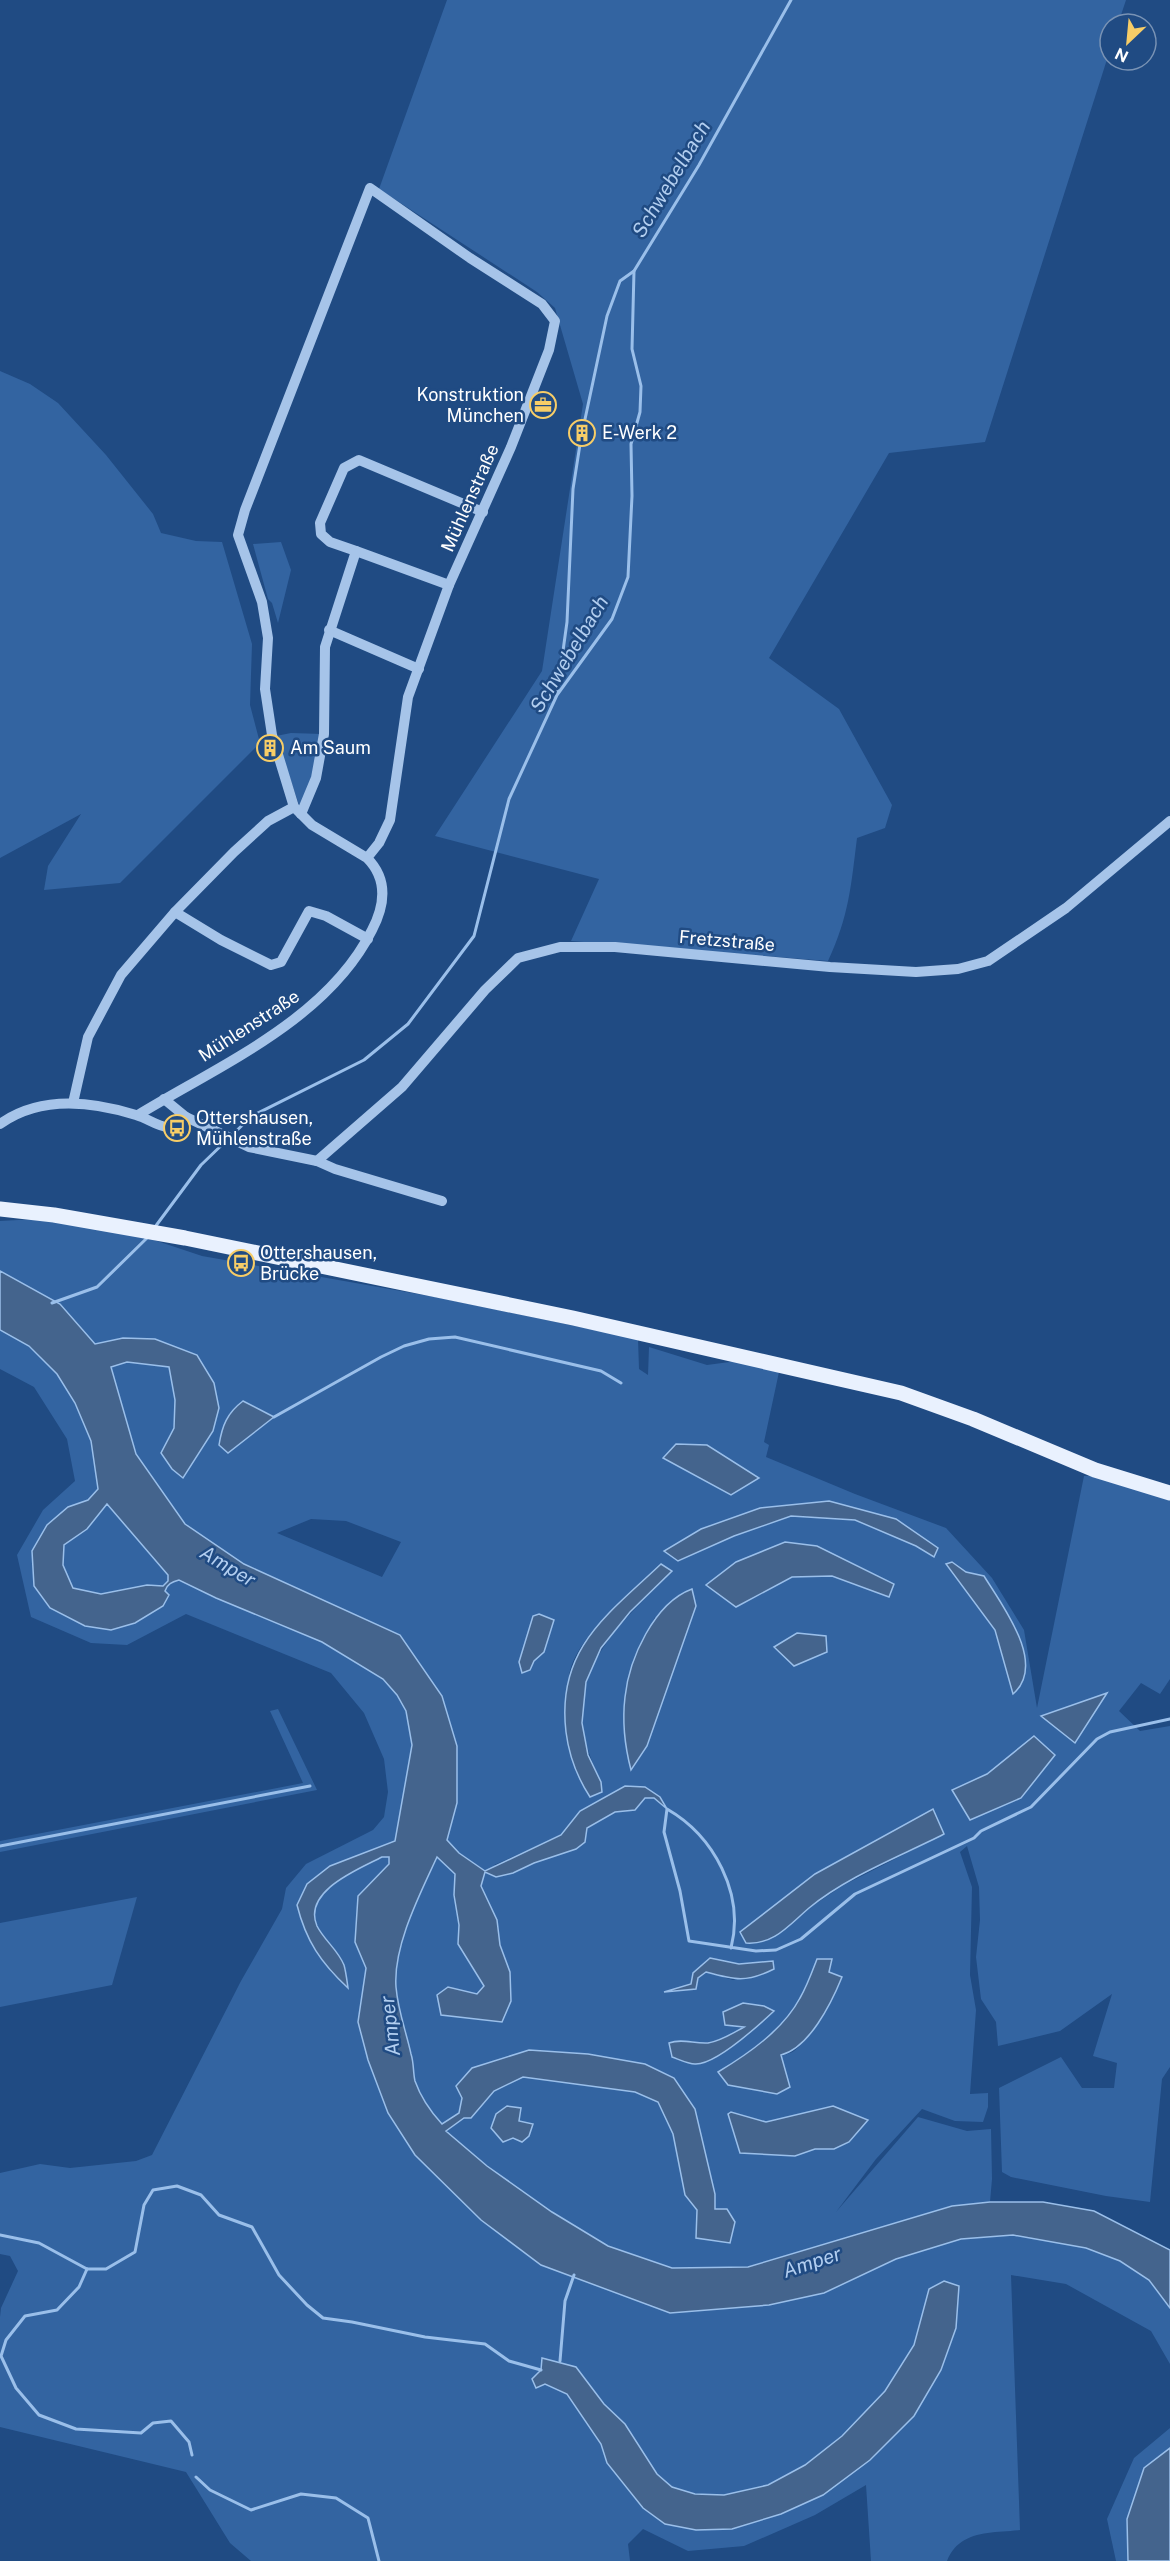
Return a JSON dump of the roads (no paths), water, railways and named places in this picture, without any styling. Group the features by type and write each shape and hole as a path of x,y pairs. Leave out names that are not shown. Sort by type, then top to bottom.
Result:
{"main road":[{"path":"0,1209 54,1215 154,1232 573,1318 901,1393 973,1419 1095,1470 1170,1492"}],"street":[{"name":"Mühlenstraße","path":"138,1115 302,1014 348,970 368,939 382,907 383,896 376,867 367,858 379,843 390,820 408,697 449,585 483,512 549,350 555,321 542,304 470,258 370,188 238,535 262,602 268,638 265,689 272,735 298,810"},
{"path":"449,585 330,542 321,534 320,523 344,468 359,460 483,512"},
{"path":"73,1103 88,1038 121,975 175,912 267,821 298,810 316,777 324,734 325,647 356,551"},
{"path":"329,630 419,669"},
{"path":"298,810 312,825 367,858"},
{"name":"Fretzstraße","path":"317,1161 402,1087 484,990 518,958 560,947 615,947 830,967 916,972 958,969 988,961 1066,908 1170,821"},
{"path":"175,912 221,940 272,965 281,962 309,911 326,916 368,939"},
{"path":"164,1099 186,1116 249,1147 317,1161 442,1202"},
{"path":"0,1124 29,1108 73,1103 138,1115 154,1125 170,1128 186,1116"}],"water":[{"name":"Amper","path":"0,1271 60,1304 95,1344 123,1338 155,1339 197,1355 214,1383 219,1408 213,1431 183,1478 172,1469 161,1453 174,1428 175,1400 169,1367 127,1362 111,1367 136,1454 185,1524 244,1564 400,1635 442,1696 457,1746 457,1803 447,1840 459,1853 485,1871 561,1835 580,1811 625,1786 645,1787 660,1797 667,1809 654,1798 645,1798 635,1810 615,1812 587,1828 585,1842 576,1849 534,1863 513,1873 496,1877 485,1872 481,1886 497,1920 500,1945 510,1972 511,2001 502,2022 441,2015 437,1995 448,1987 477,1994 484,1986 458,1944 459,1925 454,1895 455,1874 437,1857 403,1938 396,1971 397,1996 412,2057 415,2081 426,2104 442,2124 459,2113 462,2098 456,2086 472,2068 529,2050 588,2054 645,2064 674,2078 695,2109 715,2194 715,2209 727,2209 735,2222 730,2243 696,2238 697,2210 685,2195 673,2134 658,2102 635,2092 523,2077 494,2091 471,2118 464,2118 446,2131 487,2166 552,2212 608,2246 672,2268 748,2267 952,2206 990,2202 1043,2202 1094,2211 1170,2250 1170,2308 1149,2280 1120,2261 1086,2248 1013,2235 961,2239 896,2259 824,2293 769,2305 670,2313 541,2265 481,2220 415,2155 388,2113 368,2060 358,2022 366,1968 355,1942 358,1896 389,1864 389,1857 382,1857 347,1875 325,1892 318,1902 315,1913 317,1926 345,1968 348,1988 330,1970 316,1951 305,1930 297,1905 307,1884 330,1866 395,1841 412,1745 406,1711 397,1695 383,1679 322,1642 179,1580 167,1587 165,1591 169,1595 163,1606 135,1623 111,1630 85,1626 50,1608 34,1586 32,1551 47,1525 68,1507 88,1500 98,1489 91,1441 75,1403 57,1374 29,1346 0,1330","holes":["107,1504 168,1575 168,1581 163,1586 147,1585 101,1594 73,1588 63,1565 64,1545 87,1529"]},
{"path":"243,1401 274,1417 228,1453 219,1445 222,1432 229,1415"},
{"path":"676,1444 707,1445 759,1478 731,1495 663,1458"},
{"path":"829,1501 896,1519 938,1548 934,1557 916,1546 855,1520 791,1516 734,1536 678,1561 664,1551 701,1529 760,1508"},
{"path":"785,1542 817,1546 894,1584 889,1597 832,1576 792,1577 736,1607 706,1585 736,1562"},
{"path":"952,1562 966,1572 984,1576 1018,1634 1024,1651 1026,1667 1023,1681 1013,1694 995,1630 946,1564"},
{"path":"661,1564 672,1571 630,1612 601,1648 586,1682 582,1723 588,1755 601,1782 602,1792 590,1797 574,1766 567,1741 565,1703 569,1678 577,1656 589,1636 622,1600"},
{"path":"692,1589 696,1606 647,1746 631,1770 624,1716 627,1682 632,1666 655,1619 678,1596"},
{"path":"539,1614 554,1620 544,1652 534,1661 530,1670 522,1673 519,1662 533,1616"},
{"path":"797,1633 826,1636 827,1652 794,1666 774,1647"},
{"path":"1107,1693 1075,1743 1041,1716"},
{"path":"1034,1736 1055,1755 1021,1798 970,1820 952,1790 987,1774"},
{"path":"933,1809 944,1834 840,1886 773,1937 756,1943 746,1943 740,1932 815,1874"},
{"path":"710,1958 739,1964 773,1961 774,1969 740,1979 706,1972 698,1978 696,1989 664,1992 691,1984 693,1973"},
{"path":"817,1959 832,1959 829,1972 842,1977 818,2024 801,2044 781,2055 790,2087 777,2094 728,2085 718,2072 753,2049 784,2021 803,1993"},
{"path":"743,2003 764,2006 774,2011 736,2043 704,2063 695,2064 672,2057 669,2043 713,2042 744,2027 725,2025 723,2012"},
{"path":"507,2106 521,2108 519,2121 533,2124 529,2136 522,2142 513,2138 503,2142 491,2128 496,2114"},
{"path":"833,2106 868,2120 849,2142 834,2149 815,2149 795,2156 740,2153 728,2114 731,2112 766,2122"},
{"path":"944,2281 959,2286 956,2328 941,2370 914,2416 870,2460 823,2495 781,2514 732,2529 696,2530 665,2524 643,2508 607,2463 601,2444 567,2394 545,2384 536,2388 532,2379 541,2370 542,2358 576,2367 604,2404 625,2424 657,2474 672,2487 695,2494 724,2495 768,2485 805,2465 842,2436 885,2391 914,2345 929,2289"},
{"path":"1170,2448 1170,2561 1128,2561 1127,2519 1144,2468"}],"waterway":[{"name":"Schwebelbach","path":"232,1135 252,1116 364,1060 408,1024 474,936 509,799 557,695 612,619 628,577 632,496 631,444 640,412 641,386 632,349 634,271 699,165 791,0"},
{"path":"557,694 567,622 573,489 581,438 607,316 620,281 634,271"},
{"name":"Schwebelbach","path":"155,1227 201,1165 228,1139"},
{"name":"Schwebelbach","path":"52,1303 97,1287 148,1237"},
{"path":"274,1417 381,1357 404,1346 429,1339 455,1337 601,1371 621,1383"},
{"path":"731,1948 734,1928 734,1907 722,1868 699,1835 667,1809 664,1832 680,1891 689,1941 756,1951 776,1950 801,1939 855,1894 974,1838 981,1831 1031,1807 1097,1739 1110,1732 1170,1719"},
{"path":"0,1846 310,1786"},
{"path":"87,2269 106,2269 135,2252 144,2205 153,2190 177,2186 201,2195 219,2215 252,2227 279,2275 307,2305 323,2318 425,2337 485,2344 509,2361 541,2370"},
{"path":"0,2235 39,2243 87,2269"},
{"path":"87,2269 79,2287 57,2310 25,2316 6,2340 1,2356 16,2388 39,2415 76,2429 141,2433 153,2423 171,2421 189,2442 192,2455"},
{"path":"560,2361 565,2301 574,2275"},
{"path":"196,2477 210,2490 251,2510 301,2494 336,2498 368,2518 379,2561"}],"place":[{"name":"Konstruktion München","path":"543,405"},
{"name":"E-Werk 2","path":"582,433"},
{"name":"Am Saum","path":"270,748"},
{"name":"Ottershausen, Mühlenstraße","path":"177,1128"},
{"name":"Ottershausen, Brücke","path":"241,1263"}]}
